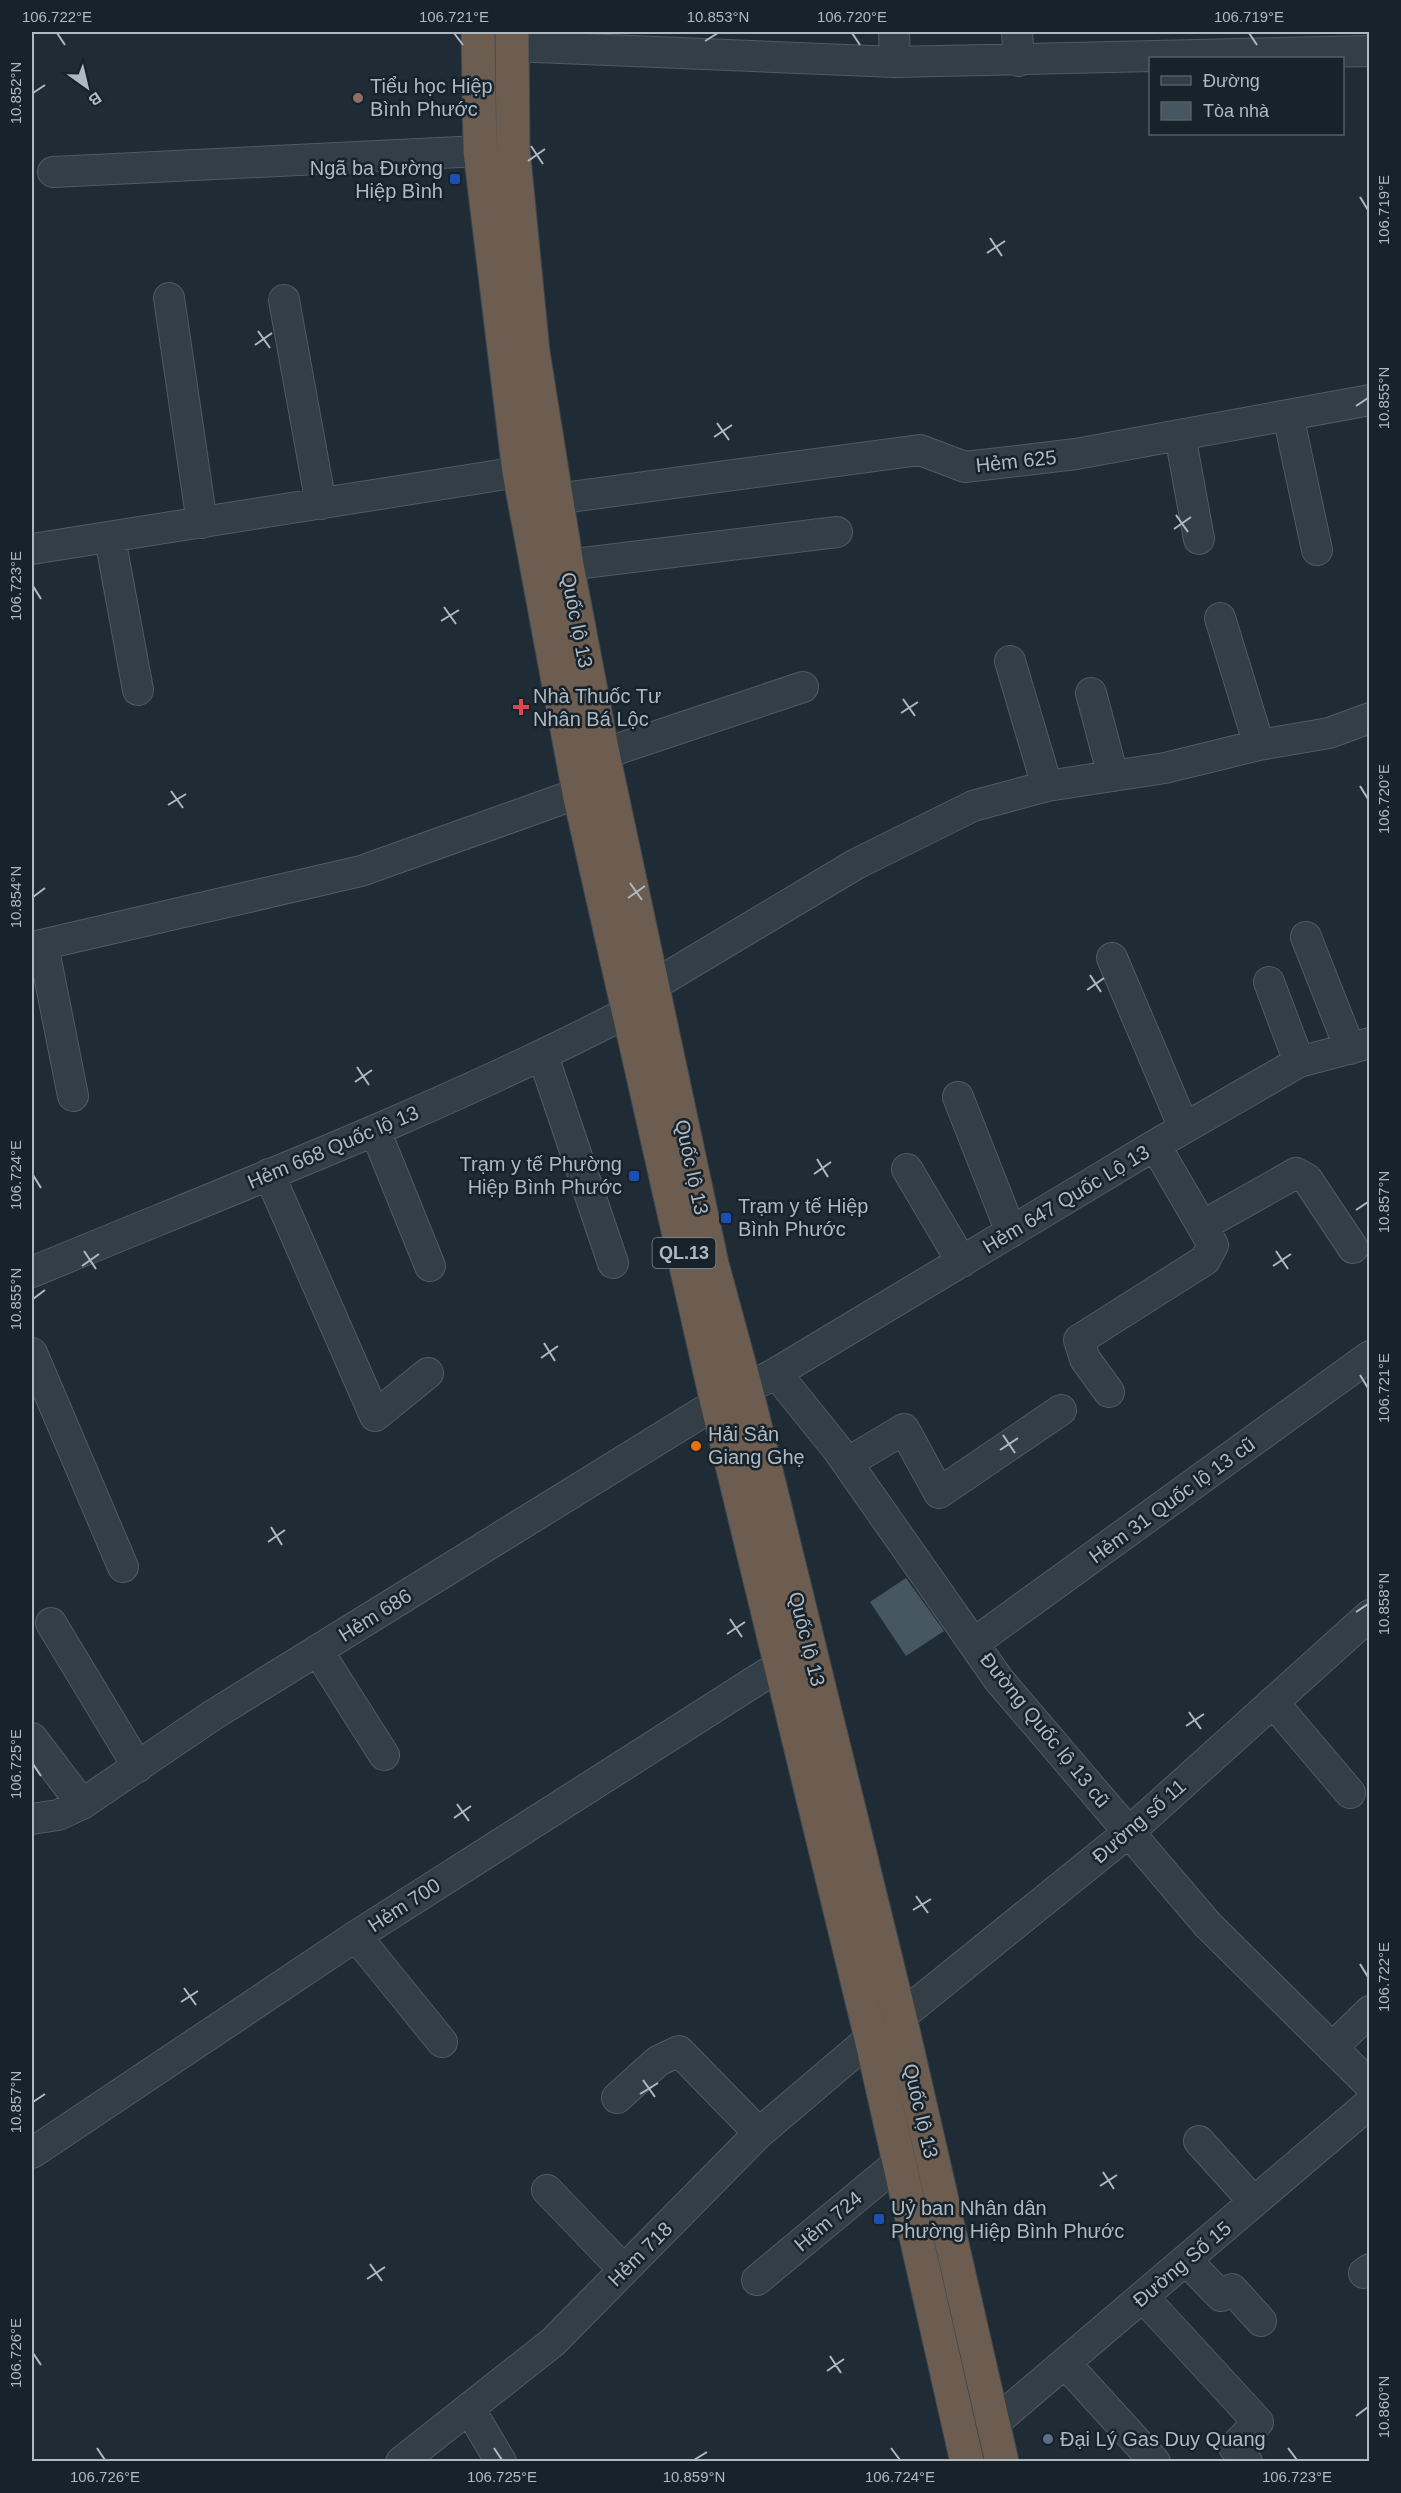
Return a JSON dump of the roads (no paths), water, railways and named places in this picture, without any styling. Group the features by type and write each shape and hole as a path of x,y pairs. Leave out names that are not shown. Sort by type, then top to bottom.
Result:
{"highway":[{"name":"Quốc lộ 13","path":"478,32 480,151 519,472 579,793 717,1402 871,2038 962,2458"},
{"name":"Quốc lộ 13","path":"512,39 513,148 525,277 544,430 603,754 712,1264 746,1389 900,2018 1002,2462"},
{"path":"717,1402 746,1389"}],"street":[{"path":"894,32 895,62"},
{"path":"1017,32 1019,61"},
{"path":"512,39 760,44 895,62 1019,61 1114,44 1293,41 1370,51"},
{"path":"53,172 480,151"},
{"path":"169,298 202,524"},
{"path":"284,300 321,504"},
{"name":"Hẻm 625","path":"555,499 920,450 965,467 1076,454 1370,400"},
{"path":"1288,415 1317,550"},
{"path":"1180,435 1199,539"},
{"path":"32,549 202,524 519,472"},
{"path":"567,565 837,532"},
{"path":"110,538 138,690"},
{"path":"1220,618 1259,745"},
{"path":"1011,661 1047,786"},
{"path":"603,754 802,687"},
{"path":"1091,693 1113,776"},
{"path":"654,985 856,864 974,806 1047,786 1165,768 1259,745 1329,733 1370,718"},
{"path":"73,1096 37,946 361,871 579,793"},
{"path":"1306,938 1363,1047"},
{"path":"1112,958 1184,1128"},
{"path":"1269,982 1299,1062"},
{"name":"Hẻm 668 Quốc lộ 13","path":"32,1272 375,1130 543,1056 630,1011"},
{"name":"Hẻm 647 Quốc Lộ 13","path":"776,1373 1155,1145 1299,1062 1363,1047"},
{"path":"543,1056 613,1263"},
{"path":"958,1097 1011,1232"},
{"path":"375,1130 430,1266"},
{"path":"1109,1392 1085,1359 1080,1340 1205,1260 1213,1245 1155,1145"},
{"path":"907,1169 962,1262"},
{"path":"1202,1226 1296,1173 1307,1179 1353,1248"},
{"path":"270,1174 375,1416 428,1373"},
{"path":"32,1353 123,1567"},
{"name":"Hẻm 31 Quốc lộ 13 cũ","path":"974,1643 1370,1356"},
{"path":"746,1389 776,1373"},
{"name":"Đường Quốc lộ 13 cũ","path":"776,1373 847,1463 999,1680 1208,1925 1370,2085"},
{"name":"Hẻm 686","path":"32,1819 58,1815 82,1804 213,1715 717,1402"},
{"path":"847,1463 904,1429 939,1493 1060,1410"},
{"name":"Đường số 11","path":"900,2018 1129,1832 1370,1615"},
{"path":"51,1623 138,1767"},
{"path":"318,1650 384,1755"},
{"name":"Hẻm 700","path":"32,2153 356,1936 782,1664"},
{"path":"1273,1702 1350,1793"},
{"path":"32,1738 82,1804"},
{"path":"356,1936 442,2042"},
{"path":"1332,2048 1370,2012"},
{"name":"Hẻm 718","path":"401,2462 553,2342 759,2133 871,2038"},
{"path":"618,2098 658,2061 680,2051 759,2133"},
{"name":"Đường Số 15","path":"993,2424 1370,2103"},
{"path":"1198,2141 1254,2202"},
{"name":"Hẻm 724","path":"757,2280 898,2163"},
{"path":"547,2190 624,2270"},
{"path":"1187,2261 1221,2296 1232,2289 1261,2321"},
{"path":"1143,2297 1258,2422 1234,2447 1247,2462"},
{"path":"1065,2363 1155,2462"},
{"path":"469,2408 501,2462"}],"place":[{"name":"Tiểu học Hiệp Bình Phước","path":"358,98"},
{"name":"Ngã ba Đường Hiệp Bình","path":"455,179"},
{"name":"Nhà Thuốc Tư Nhân Bá Lộc","path":"521,707"},
{"name":"Trạm y tế Phường Hiệp Bình Phước","path":"634,1176"},
{"name":"Trạm y tế Hiệp Bình Phước","path":"726,1218"},
{"name":"Hải Sản Giang Ghẹ","path":"696,1446"},
{"name":"Uỷ ban Nhân dân Phường Hiệp Bình Phước","path":"879,2219"},
{"name":"Đại Lý Gas Duy Quang","path":"1048,2439"}]}
